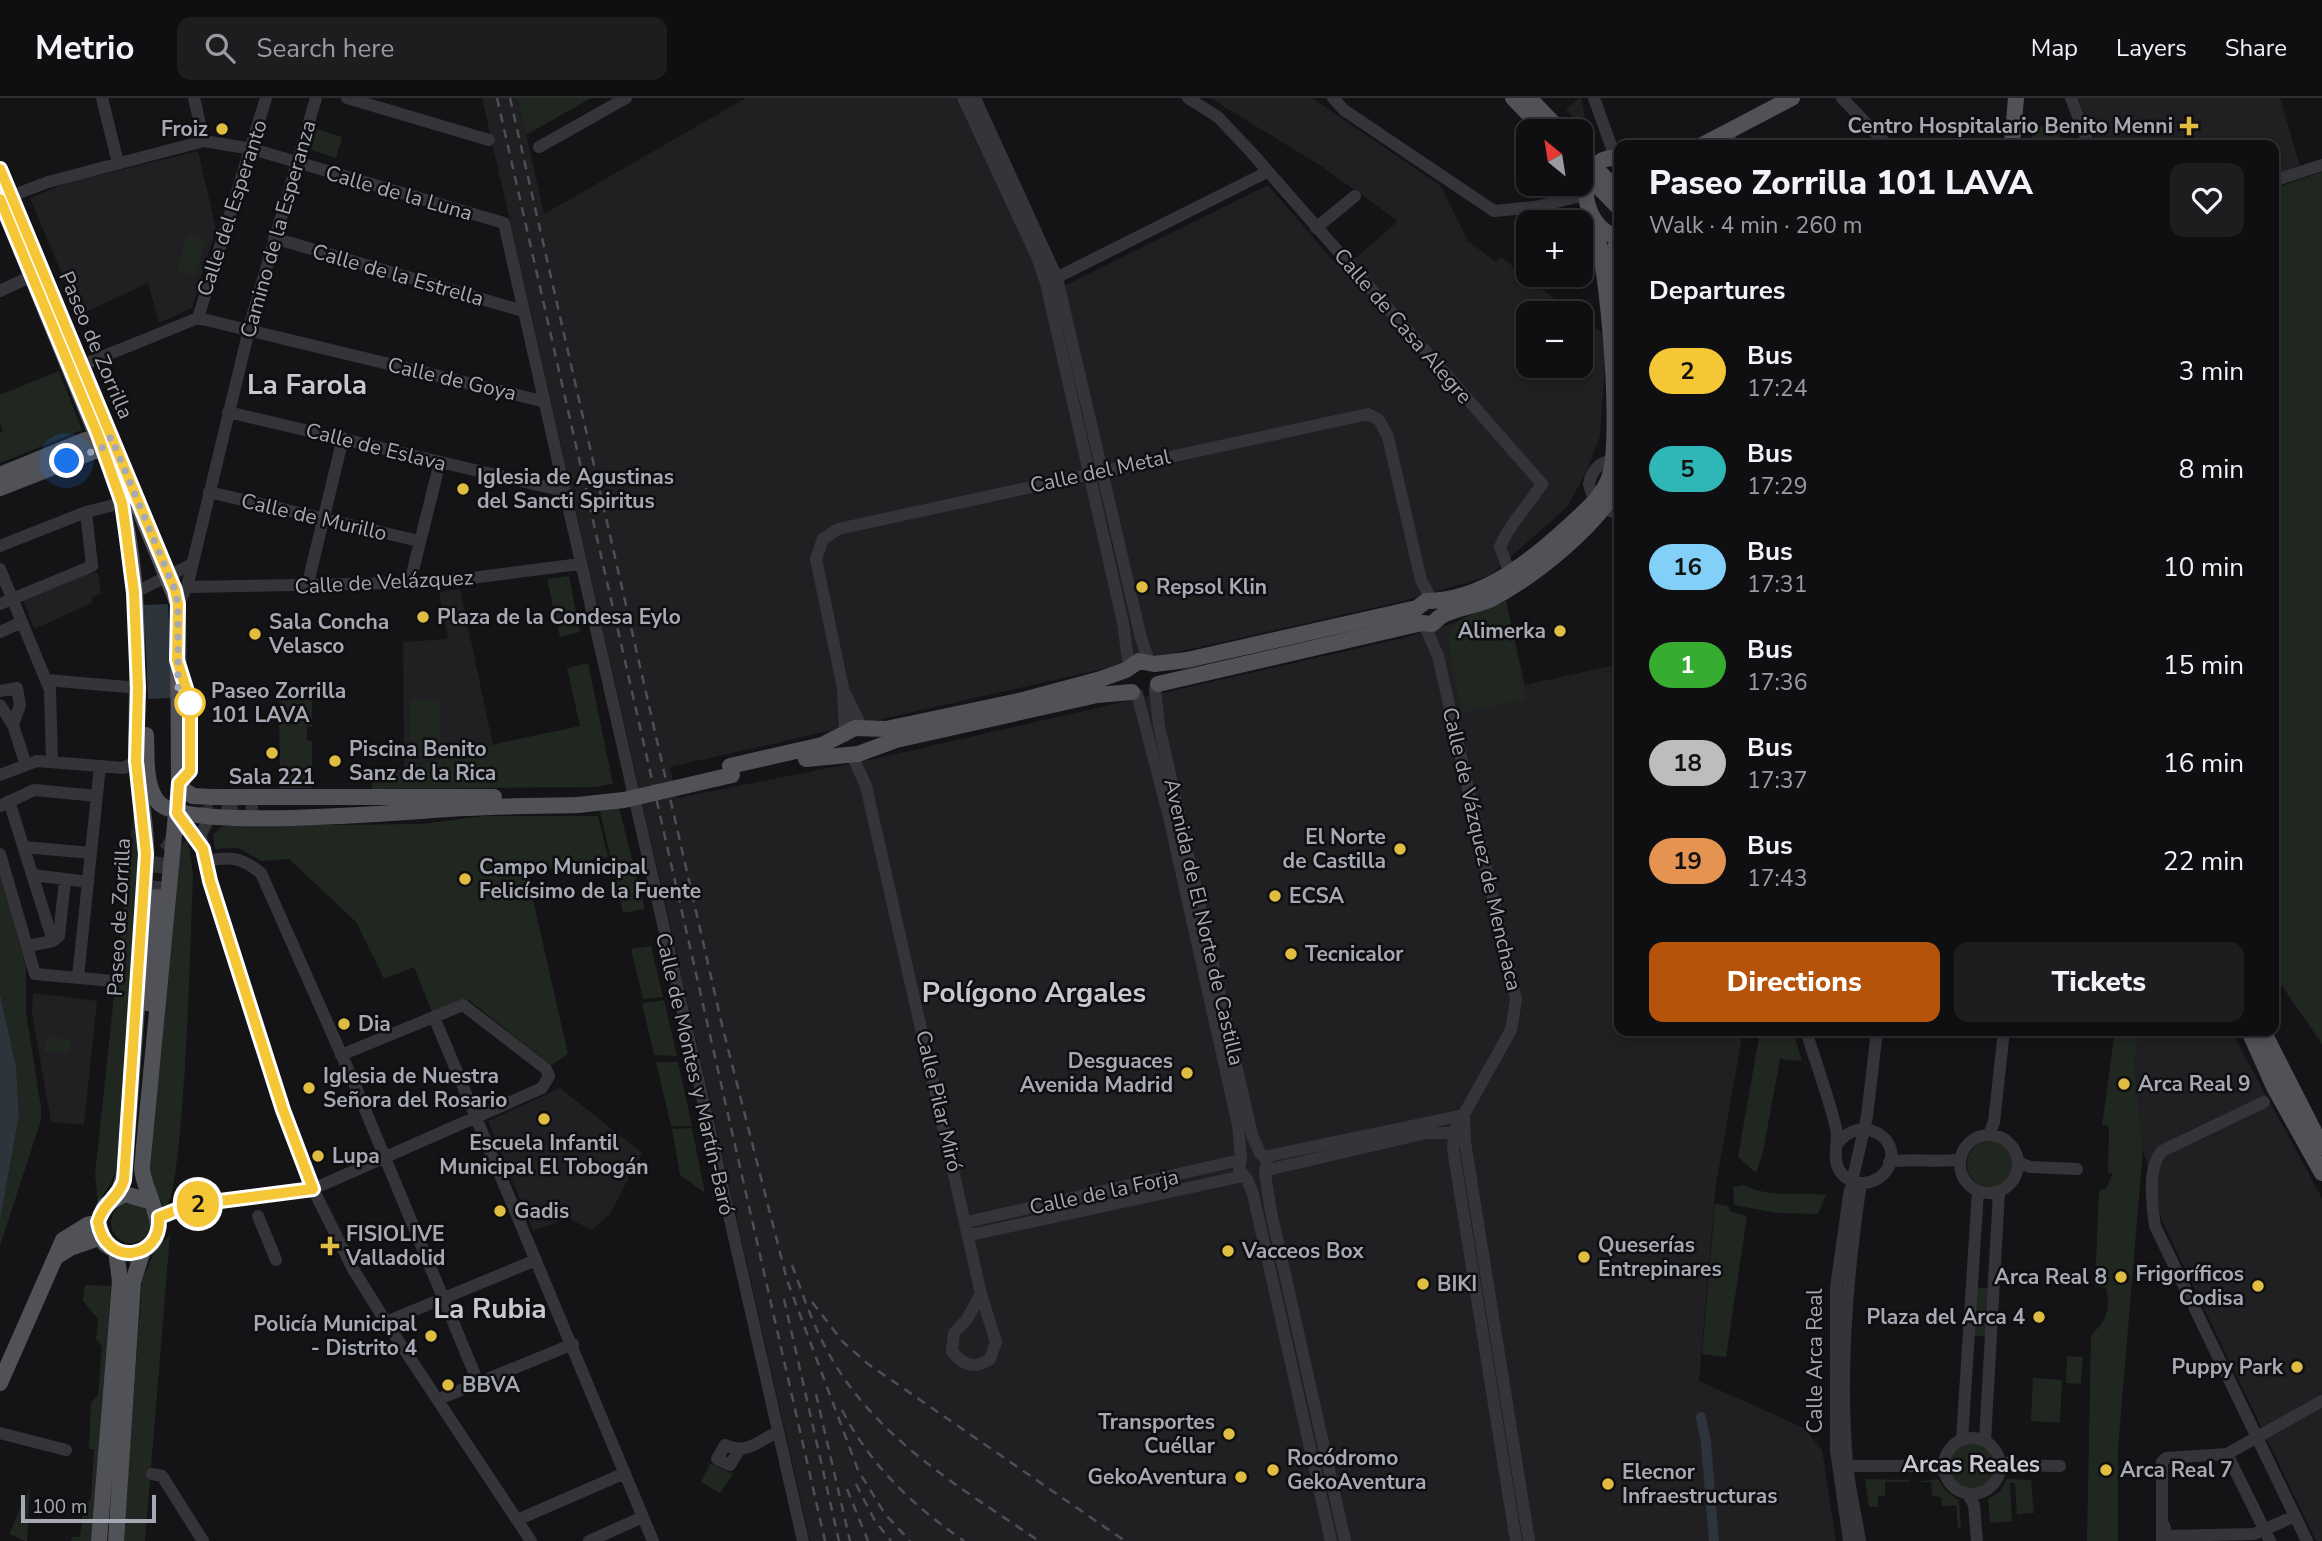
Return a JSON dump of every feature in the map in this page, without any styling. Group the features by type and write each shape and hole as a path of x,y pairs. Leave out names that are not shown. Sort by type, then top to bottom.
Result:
{"main road":[{"path":"1513,98 1533,119"},
{"path":"1529,98 1549,119"},
{"path":"1730,139 1793,98"},
{"path":"2012,140 2016,98"},
{"path":"1593,168 1614,159"},
{"name":"Paseo de Zorrilla","path":"0,169 5,197 32,276 104,440 169,575 178,604 179,787 142,1168 149,1201 159,1217"},
{"path":"1593,174 1614,189"},
{"path":"1593,177 1614,202"},
{"name":"Paseo de Zorrilla","path":"5,197 82,365 122,503 134,593 138,688 136,761 146,854 121,1188"},
{"path":"1593,221 1602,231 1614,235"},
{"path":"1593,221 1602,249 1614,398"},
{"path":"0,475 104,440"},
{"path":"0,488 104,440"},
{"path":"731,771 822,745 845,736 852,729 899,727 1023,700 1128,669 1139,661 1152,663 1187,660 1487,601 1528,577 1606,507 1608,481 1614,467"},
{"path":"177,813 210,816 389,815 577,800 828,754 859,751 896,740 1097,695 1146,694 1157,686 1428,612 1510,574 1606,507"},
{"name":"Paseo de Zorrilla","path":"136,640 142,650 148,776 158,802 177,813"},
{"path":"1152,663 1159,674 1157,686"},
{"path":"1128,669 1126,683 1134,693"},
{"path":"859,751 869,737 863,730"},
{"path":"845,736 845,746 859,751"},
{"path":"179,787 193,796 212,797 489,797 577,800"},
{"path":"258,807 387,807 489,797"},
{"path":"0,1383 7,1356 56,1257 100,1229 105,1205 121,1188 130,1164 141,1078 157,897"},
{"path":"2251,1036 2274,1087 2322,1173"},
{"path":"2266,1036 2322,1147"},
{"path":"121,1188 149,1201"},
{"path":"116,1251 131,1254 143,1250 156,1237 159,1217"},
{"path":"99,1541 120,1281 116,1251 100,1229"},
{"path":"116,1541 133,1282 143,1250"}],"street":[{"path":"102,98 118,163"},
{"path":"194,98 204,141"},
{"name":"Calle del Esperanto","path":"198,318 267,98"},
{"name":"Camino de la Esperanza","path":"178,604 187,587 190,565 248,331 316,98"},
{"path":"347,98 489,140"},
{"path":"538,147 625,98"},
{"path":"963,98 1037,257 1052,280 1088,472 1123,622 1128,669"},
{"path":"975,98 1052,280 1102,470 1141,638 1152,663"},
{"name":"Calle de Casa Alegre","path":"1188,98 1224,122 1542,484 1514,526 1504,535 1500,547 1510,574"},
{"path":"1333,98 1344,110 1494,211 1535,207 1582,196"},
{"path":"1594,98 1614,150"},
{"path":"1842,98 1882,140"},
{"path":"2070,98 2087,140"},
{"name":"Calle de la Luna","path":"5,197 118,163 204,141 252,149 504,223"},
{"path":"2279,179 2322,165"},
{"path":"1052,280 1267,172"},
{"path":"1316,228 1355,197"},
{"name":"Calle de Montes y Martín-Baró","path":"504,223 542,401 803,1541"},
{"name":"Calle de la Estrella","path":"274,238 523,311"},
{"path":"0,291 32,276"},
{"path":"82,365 198,318"},
{"name":"Calle de Goya","path":"198,318 542,401"},
{"name":"Calle de Eslava","path":"228,412 555,489 564,495"},
{"name":"Calle del Metal","path":"843,688 816,559 823,539 838,529 1349,416 1368,414 1379,420"},
{"name":"Calle de Vázquez de Menchaca","path":"1379,420 1388,437 1516,1000 1511,1030 1464,1115 1460,1133"},
{"path":"307,587 343,438"},
{"path":"410,582 440,462"},
{"name":"Calle de Murillo","path":"209,492 419,541"},
{"path":"0,546 86,512 122,503"},
{"path":"6,602 92,566 86,512"},
{"path":"134,593 190,565"},
{"name":"Calle de Velázquez","path":"187,587 307,587 464,579 580,565"},
{"path":"0,569 6,602 22,622 47,680 52,761"},
{"path":"0,632 22,622"},
{"path":"47,680 138,688"},
{"name":"Avenida de El Norte de Castilla","path":"1157,686 1167,761 1252,1135 1264,1163 1345,1541"},
{"path":"0,691 17,688 20,705 13,725"},
{"path":"843,688 863,730"},
{"path":"843,688 845,736"},
{"name":"Avenida de El Norte de Castilla","path":"1134,693 1175,844 1238,1125 1240,1159 1331,1541"},
{"path":"0,705 13,725 26,765"},
{"name":"Calle Pilar Miró","path":"859,751 995,1349 984,1363 967,1365 958,1360 952,1351 951,1342 981,1294"},
{"path":"0,775 26,765 52,761 124,768 136,761"},
{"path":"78,977 100,766"},
{"path":"53,941 24,847 4,803 34,790 97,796"},
{"path":"177,813 204,855"},
{"path":"210,816 201,835 204,855 283,1110 313,1189 353,1269 531,1541"},
{"path":"24,847 91,853"},
{"path":"0,854 35,974 113,981"},
{"path":"204,855 229,856 246,861 261,873 341,1055 478,1382"},
{"path":"33,875 88,882"},
{"path":"28,946 53,941 59,936 65,880"},
{"path":"159,1217 189,1205 257,1206 313,1189 542,1088 550,1076 546,1069 463,1005 341,1055"},
{"path":"434,1017 573,1344 653,1541"},
{"path":"1809,1036 1839,1136 1836,1163 1841,1173 1856,1182 1880,1177 1890,1158 1885,1139 1868,1129 1839,1136"},
{"path":"1868,1129 1877,1036"},
{"path":"1868,1129 1884,1036"},
{"path":"1993,1136 2003,1036"},
{"path":"2264,1102 2162,1151 2153,1167 2155,1226 2307,1541"},
{"path":"1264,1163 1464,1115"},
{"name":"Calle Arca Real","path":"1849,1541 1842,1466 1836,1288 1868,1129"},
{"path":"1264,1163 1426,1133 1460,1133"},
{"path":"1460,1133 1454,1149 1516,1541"},
{"path":"1460,1133 1529,1541"},
{"path":"1956,1163 1970,1142 1993,1136 2014,1149 2022,1166"},
{"path":"1240,1159 1251,1152 1264,1163"},
{"path":"1890,1158 1956,1163"},
{"name":"Calle de la Forja","path":"969,1228 1240,1159"},
{"path":"1245,1178 1258,1180 1264,1163"},
{"path":"1956,1163 1966,1182 1978,1192 1999,1192 2011,1184 2022,1166"},
{"path":"2022,1166 2077,1169"},
{"name":"Calle de la Forja","path":"969,1228 1245,1178"},
{"path":"1962,1440 1978,1192"},
{"path":"1985,1441 1999,1192"},
{"path":"257,1206 276,1260"},
{"path":"386,1322 536,1260"},
{"path":"439,1399 573,1344"},
{"path":"2162,1541 2162,1462 2166,1458 2227,1454 2322,1401"},
{"path":"739,1450 749,1449 778,1432"},
{"path":"0,1433 66,1450"},
{"path":"1962,1440 1985,1441 1995,1449 2000,1465 1996,1482 1973,1498 1952,1486 1945,1465 1951,1448 1962,1440"},
{"path":"2227,1454 2267,1535"},
{"path":"1842,1466 1945,1465"},
{"path":"2000,1465 2060,1465"},
{"name":"Calle Arca Real","path":"1842,1466 1860,1541"},
{"path":"517,1520 625,1473"},
{"path":"152,1474 162,1476 203,1541"},
{"path":"1973,1498 1977,1541"},
{"path":"2162,1518 2167,1536 2267,1535 2295,1516"},
{"path":"589,1541 643,1517"}],"shaded area":[{"path":"482,98 518,98 544,214 746,98 956,98 1048,294 1268,185 1334,262 1338,260 1345,267 1398,221 1321,166 1210,98 1312,98 1441,186 1468,241 1496,262 1501,257 1516,269 1516,287 1540,287 1558,301 1516,301 1516,378 1593,378 1593,327 1614,341 1614,350 1605,362 1600,436 1586,473 1567,507 1489,576 1399,602 670,767 677,798 874,759 1403,638 1457,622 1506,601 1525,685 1614,665 1614,1036 1742,1036 1716,1184 1699,1381 1804,1428 1822,1450 1836,1541 810,1541"},
{"path":"518,98 591,98 526,135"},
{"path":"1581,98 1586,119 1574,119 1566,110"},
{"name":"Centro Hospitalario Benito Menni","path":"2078,98 2280,98 2300,166 2279,174 2279,140 2095,140"},
{"path":"2033,124 2057,130 2062,140 2031,140"},
{"path":"317,129 342,137 336,158 311,150"},
{"path":"198,151 216,229 192,308 159,323 148,283 79,315 30,198 67,183"},
{"path":"2322,172 2322,1044 2279,982 2279,187"},
{"path":"187,235 205,239 195,276 177,271"},
{"path":"59,371 82,430 0,463 0,433 3,432 0,423 0,395"},
{"path":"86,573 98,573 99,578 101,593 92,598 92,603 34,629 23,599"},
{"path":"569,576 580,632 560,637 547,579"},
{"path":"460,589 493,745 404,768 403,642 448,639 439,592"},
{"path":"1506,601 1526,699 1462,713 1450,655 1452,627 1469,616"},
{"path":"168,604 172,698 148,699 144,605"},
{"path":"588,663 613,784 594,787 372,789 372,777 500,743 580,726 567,668"},
{"path":"312,699 312,726 307,727 307,740 312,741 312,788 280,788 279,700"},
{"path":"410,699 440,699 440,757 410,756"},
{"path":"619,808 645,909 623,913 600,811"},
{"path":"133,816 137,816 142,839 118,1164 111,1183 98,1202 95,1175"},
{"path":"485,816 598,816 608,857 527,873 568,1054 551,1065 469,1000 434,1017 414,967 384,979 356,922 289,859 261,861 239,848 215,849 213,834 223,826 421,824"},
{"path":"188,839 193,875 186,1053 178,1157 172,1192 165,1209 150,1179 151,1160 180,850 182,843"},
{"path":"0,875 26,966 26,1012 41,1120 0,1246 0,1221 19,1115 16,1066 0,994"},
{"path":"651,946 663,997 643,999 631,949"},
{"path":"33,993 97,1001 84,1125 51,1122 32,1012"},
{"path":"0,994 16,1066 19,1115 0,1221"},
{"path":"664,1000 677,1056 654,1055 642,1003"},
{"path":"1759,1036 1794,1036 1802,1061 1780,1059 1763,1152 1756,1173 1738,1157"},
{"path":"2114,1036 2139,1036 2134,1060 2143,1150 2118,1448 2118,1541 2087,1541 2091,1335 2101,1325 2108,1302 2106,1288 2095,1286 2099,1190 2106,1189 2113,1173 2108,1173 2109,1126 2102,1125"},
{"path":"2139,1036 2234,1036 2322,1198 2322,1541 2316,1541 2163,1223 2143,1150 2134,1060"},
{"path":"46,1037 71,1039 69,1054 44,1052"},
{"path":"656,1062 678,1062 692,1126 671,1126"},
{"path":"560,1088 642,1153 610,1214 592,1230 568,1218 533,1231 488,1121"},
{"path":"692,1128 705,1193 680,1175 672,1129"},
{"path":"1990,1141 2007,1147 2013,1164 2007,1181 1990,1187 1973,1181 1967,1164 1973,1147"},
{"path":"1743,1185 1765,1192 1826,1195 1818,1214 1777,1213 1734,1205 1733,1187"},
{"path":"131,1203 145,1209 151,1223 145,1237 131,1243 117,1237 111,1223 117,1209"},
{"path":"1715,1204 1728,1206 1730,1211 1747,1216 1726,1357 1702,1354"},
{"path":"170,1235 145,1541 123,1541 142,1280 155,1251"},
{"path":"85,1285 111,1286 92,1536 91,1541 71,1541 72,1537 80,1537 84,1506 91,1499 94,1449 89,1449 91,1402 98,1396 102,1347 96,1339 98,1319 83,1301"},
{"path":"1977,1288 1989,1288 1986,1336 1974,1336"},
{"path":"2067,1356 2083,1357 2081,1384 2066,1383"},
{"path":"2033,1378 2062,1380 2060,1423 2031,1421"},
{"path":"1972,1443 1988,1450 1995,1466 1988,1482 1972,1489 1956,1482 1949,1466 1956,1450"},
{"path":"710,1463 733,1474 720,1493 701,1482"},
{"path":"1865,1479 1909,1482 1885,1482 1885,1496 1878,1496 1878,1507 1869,1507"},
{"path":"1938,1479 1946,1491 1959,1500 1961,1528 1958,1529 1956,1505 1942,1506 1941,1497 1932,1496 1931,1482 1915,1482"},
{"path":"2007,1479 2033,1480 2034,1513 2017,1514 2015,1483 2010,1483 2012,1521 1990,1523 1988,1499 2000,1491"},
{"path":"30,1487 27,1541 25,1541 9,1534"}],"waterway":[{"path":"1701,1417 1706,1443 1714,1541"}],"tunnel":[{"path":"199,816 220,809 258,807"},
{"path":"157,897 162,857 175,838"}],"railway":[{"path":"497,98 825,1541"},
{"path":"510,98 722,1025 787,1280 858,1470 885,1514 910,1541"},
{"path":"792,1265 823,1343 848,1384 871,1412 922,1460 1039,1541"},
{"path":"784,1299 839,1541"},
{"path":"812,1302 843,1342 868,1364 1125,1541"},
{"path":"816,1394 850,1541"},
{"path":"842,1410 866,1449 894,1483 964,1541"},
{"path":"856,1484 875,1521 891,1541"},
{"path":"847,1489 868,1541"}],"bus line":[{"name":"2","path":"0,169 175,590 178,604 177,660 190,701 190,771 179,783 177,813 205,853 210,881 283,1110 313,1189 189,1205 174,1210 159,1217 156,1237 150,1245 131,1254 116,1251 106,1244 98,1222 105,1205 118,1196 124,1180 146,854 136,761 138,688 134,593 122,503 116,483 0,199"}],"place":[{"name":"Centro Hospitalario Benito Menni","path":"2189,126"},
{"name":"Froiz","path":"222,129"},
{"name":"Iglesia de Agustinas del Sancti Spiritus","path":"463,489"},
{"name":"Repsol Klin","path":"1142,587"},
{"name":"Plaza de la Condesa Eylo","path":"423,617"},
{"name":"Alimerka","path":"1560,631"},
{"name":"Sala Concha Velasco","path":"255,634"},
{"name":"Paseo Zorrilla 101 LAVA","path":"190,703"},
{"name":"Sala 221","path":"272,753"},
{"name":"Piscina Benito Sanz de la Rica","path":"335,761"},
{"name":"El Norte de Castilla","path":"1400,849"},
{"name":"Campo Municipal Felicísimo de la Fuente","path":"465,879"},
{"name":"ECSA","path":"1275,896"},
{"name":"Tecnicalor","path":"1291,954"},
{"name":"Dia","path":"344,1024"},
{"name":"Desguaces Avenida Madrid","path":"1187,1073"},
{"name":"Arca Real 9","path":"2124,1084"},
{"name":"Iglesia de Nuestra Señora del Rosario","path":"309,1088"},
{"name":"Escuela Infantil Municipal El Tobogán","path":"544,1119"},
{"name":"Lupa","path":"318,1156"},
{"name":"Gadis","path":"500,1211"},
{"name":"FISIOLIVE Valladolid","path":"330,1246"},
{"name":"Vacceos Box","path":"1228,1251"},
{"name":"Queserías Entrepinares","path":"1584,1257"},
{"name":"Arca Real 8","path":"2121,1277"},
{"name":"BIKI","path":"1423,1284"},
{"name":"Frigoríficos Codisa","path":"2258,1286"},
{"name":"Plaza del Arca 4","path":"2039,1317"},
{"name":"Policía Municipal - Distrito 4","path":"431,1336"},
{"name":"Puppy Park","path":"2297,1367"},
{"name":"BBVA","path":"448,1385"},
{"name":"Transportes Cuéllar","path":"1229,1434"},
{"name":"Rocódromo GekoAventura","path":"1273,1470"},
{"name":"Arca Real 7","path":"2106,1470"},
{"name":"GekoAventura","path":"1241,1477"},
{"name":"Elecnor Infraestructuras","path":"1608,1484"}],"district":[{"name":"La Farola","path":"307,385"},
{"name":"Polígono Argales","path":"1034,993"},
{"name":"La Rubia","path":"490,1309"},
{"name":"Arcas Reales","path":"1971,1464"}],"route":[{"path":"67,461 102,448 111,437 175,590 178,604 178,709 190,703"}]}
